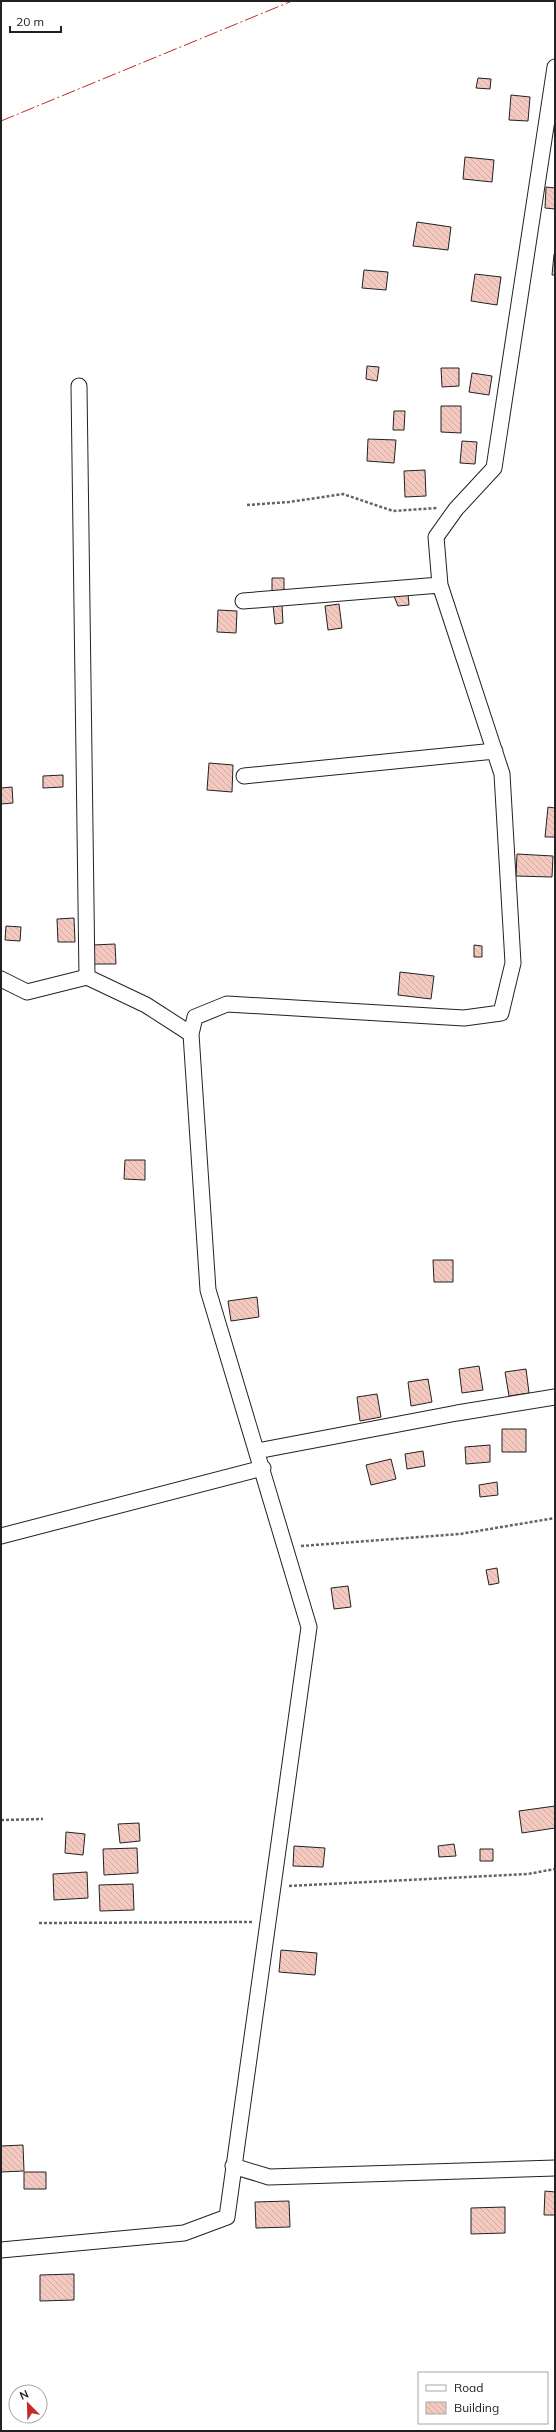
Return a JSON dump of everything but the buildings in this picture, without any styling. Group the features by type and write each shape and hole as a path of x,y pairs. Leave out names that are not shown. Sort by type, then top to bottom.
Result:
{"street":[{"path":"1,2250 184,2233 227,2217 309,1627 263,1468 208,1290 191,1034 195,1017 227,1004 464,1018 501,1013 512,963 502,774 440,585 436,537 456,508 494,468 555,67"},
{"path":"79,386 87,977"},
{"path":"243,601 440,585"},
{"path":"244,776 495,751"},
{"path":"1,979 27,992 87,977 146,1005 191,1034"},
{"path":"257,1451 450,1414 555,1397"},
{"path":"1,1536 263,1468"},
{"path":"233,2166 269,2177 555,2168"}],"path":[{"path":"247,505 289,502 343,494 393,511 443,506"},
{"path":"286,1547 460,1534 555,1518"},
{"path":"1,1820 43,1819"},
{"path":"273,1887 521,1874 555,1869"},
{"path":"39,1923 268,1921"}],"power":[{"path":"1,121 292,1"}]}
